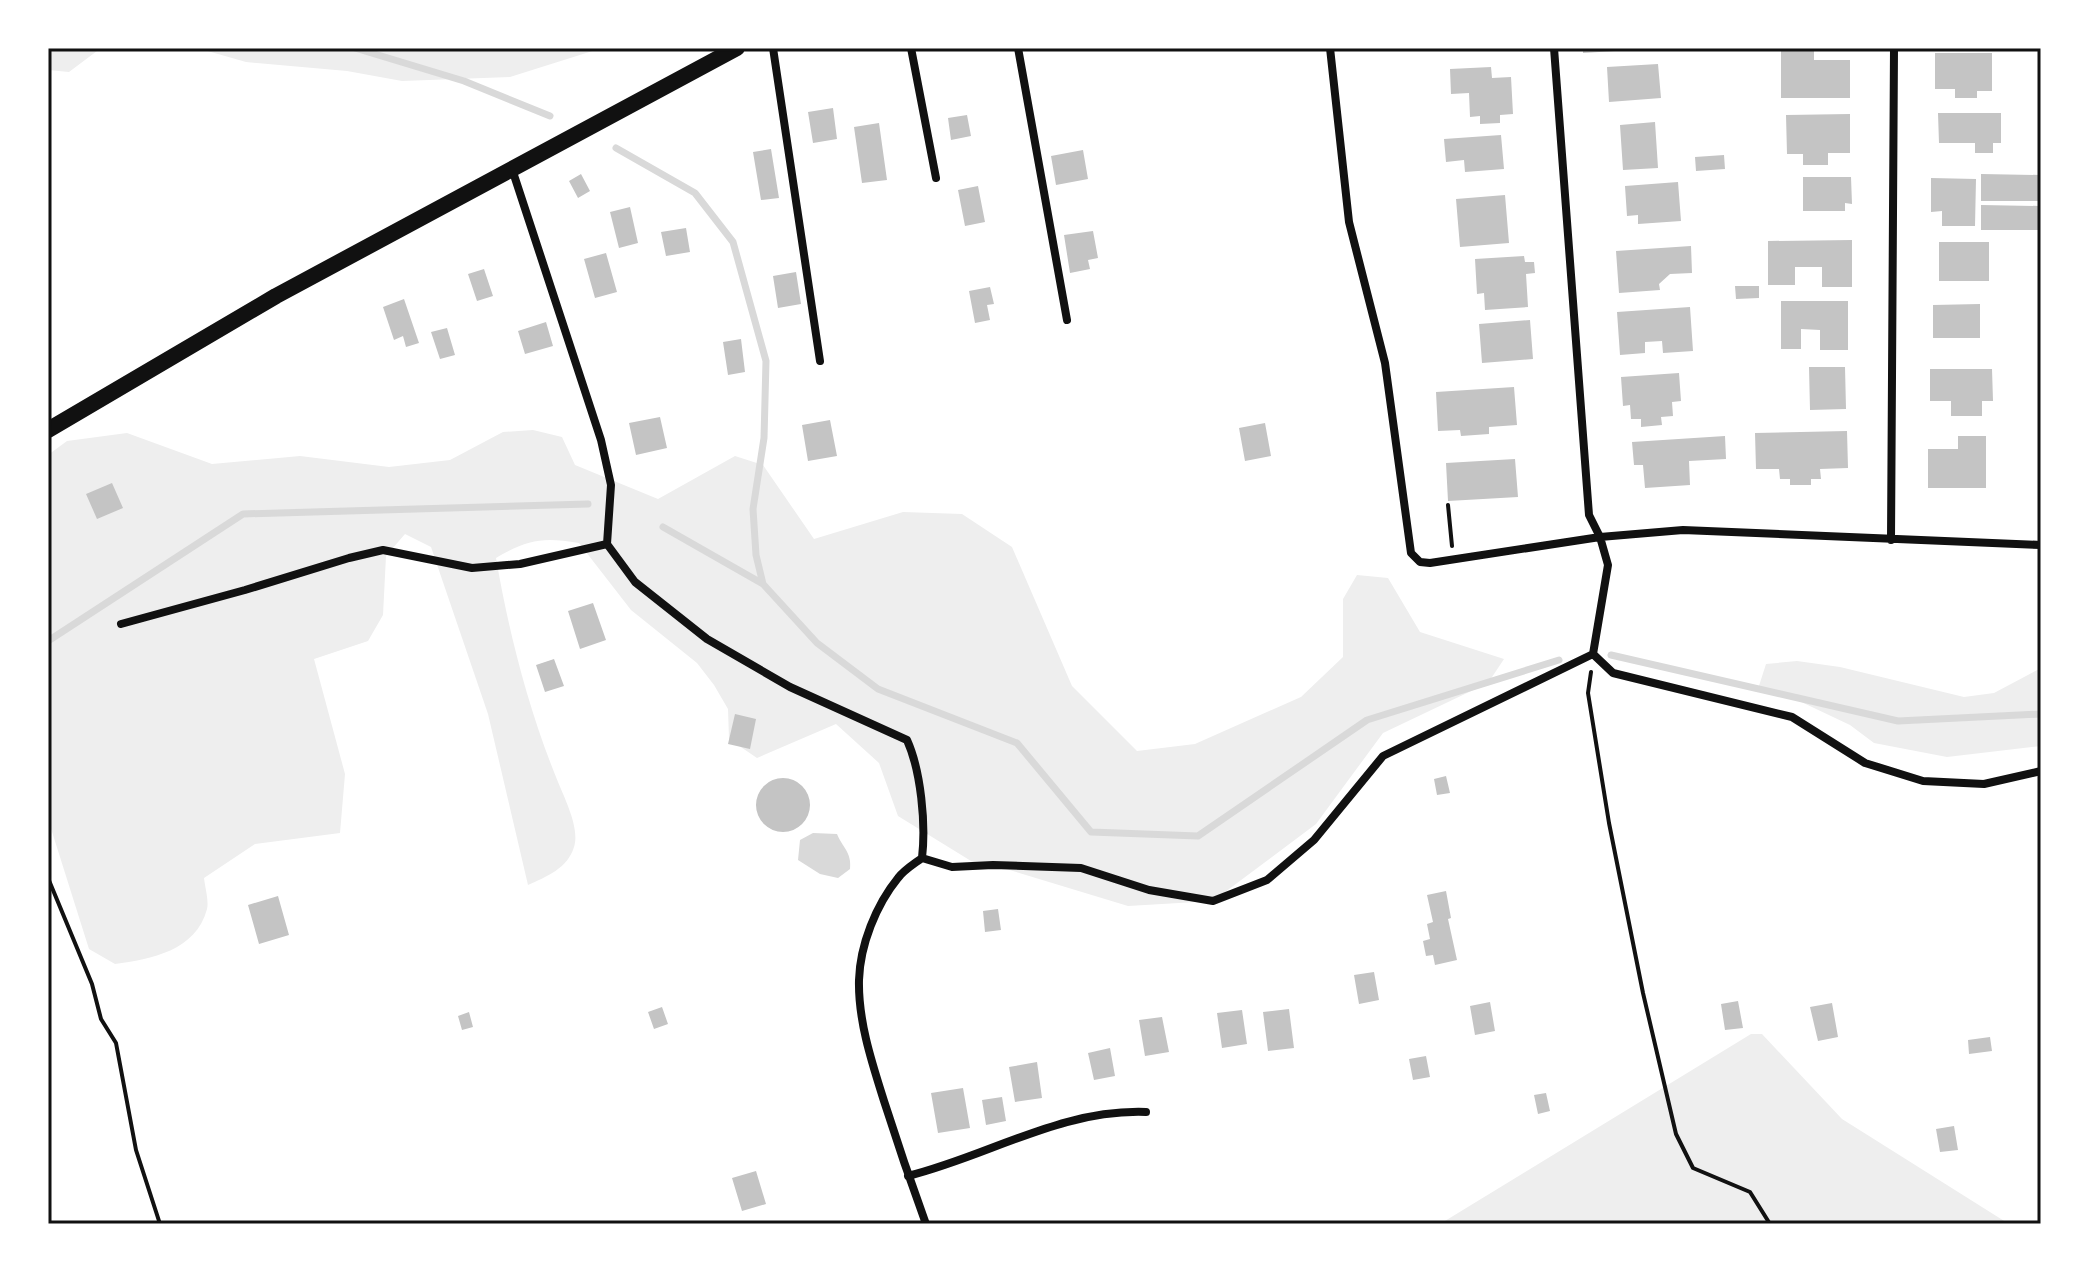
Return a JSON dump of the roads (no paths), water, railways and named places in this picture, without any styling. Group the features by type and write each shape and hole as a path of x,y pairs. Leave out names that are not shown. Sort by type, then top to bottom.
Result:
{"main road":[{"path":"48,430 276,296 734,48"}],"street":[{"path":"773,48 820,361"},
{"path":"911,48 936,178"},
{"path":"1018,48 1067,320"},
{"path":"1330,48 1349,222 1385,363 1411,553 1420,562 1453,560 1600,537 1683,530 2041,545"},
{"path":"1554,48 1589,515 1600,537 1608,565 1593,654"},
{"path":"1891,540 1894,48"},
{"path":"512,169 601,440 611,485 607,544 635,582 707,639 790,687 907,740 919,787 924,837 922,858 900,875 885,897 868,935 859,980 869,1047 908,1176 926,1224"},
{"path":"121,624 383,550 472,568 520,564 607,544"},
{"path":"1593,654 1613,673 1792,717 1865,763 1923,781 1984,784 2041,771"},
{"path":"922,858 952,867 1081,868 1149,890 1213,901 1267,880 1314,840 1383,756 1593,654"},
{"path":"908,1176 946,1166 1061,1122 1103,1113 1146,1112"}],"waterway":[{"path":"355,48 464,81 550,116"},
{"path":"616,148 695,193 733,242 766,361 764,438 753,509 756,555 763,584"},
{"path":"48,641 243,514 588,504"},
{"path":"663,527 763,584 817,643 878,689 1017,743 1091,832 1198,836 1367,720 1559,660"},
{"path":"1611,655 1898,721 2041,714"}]}
